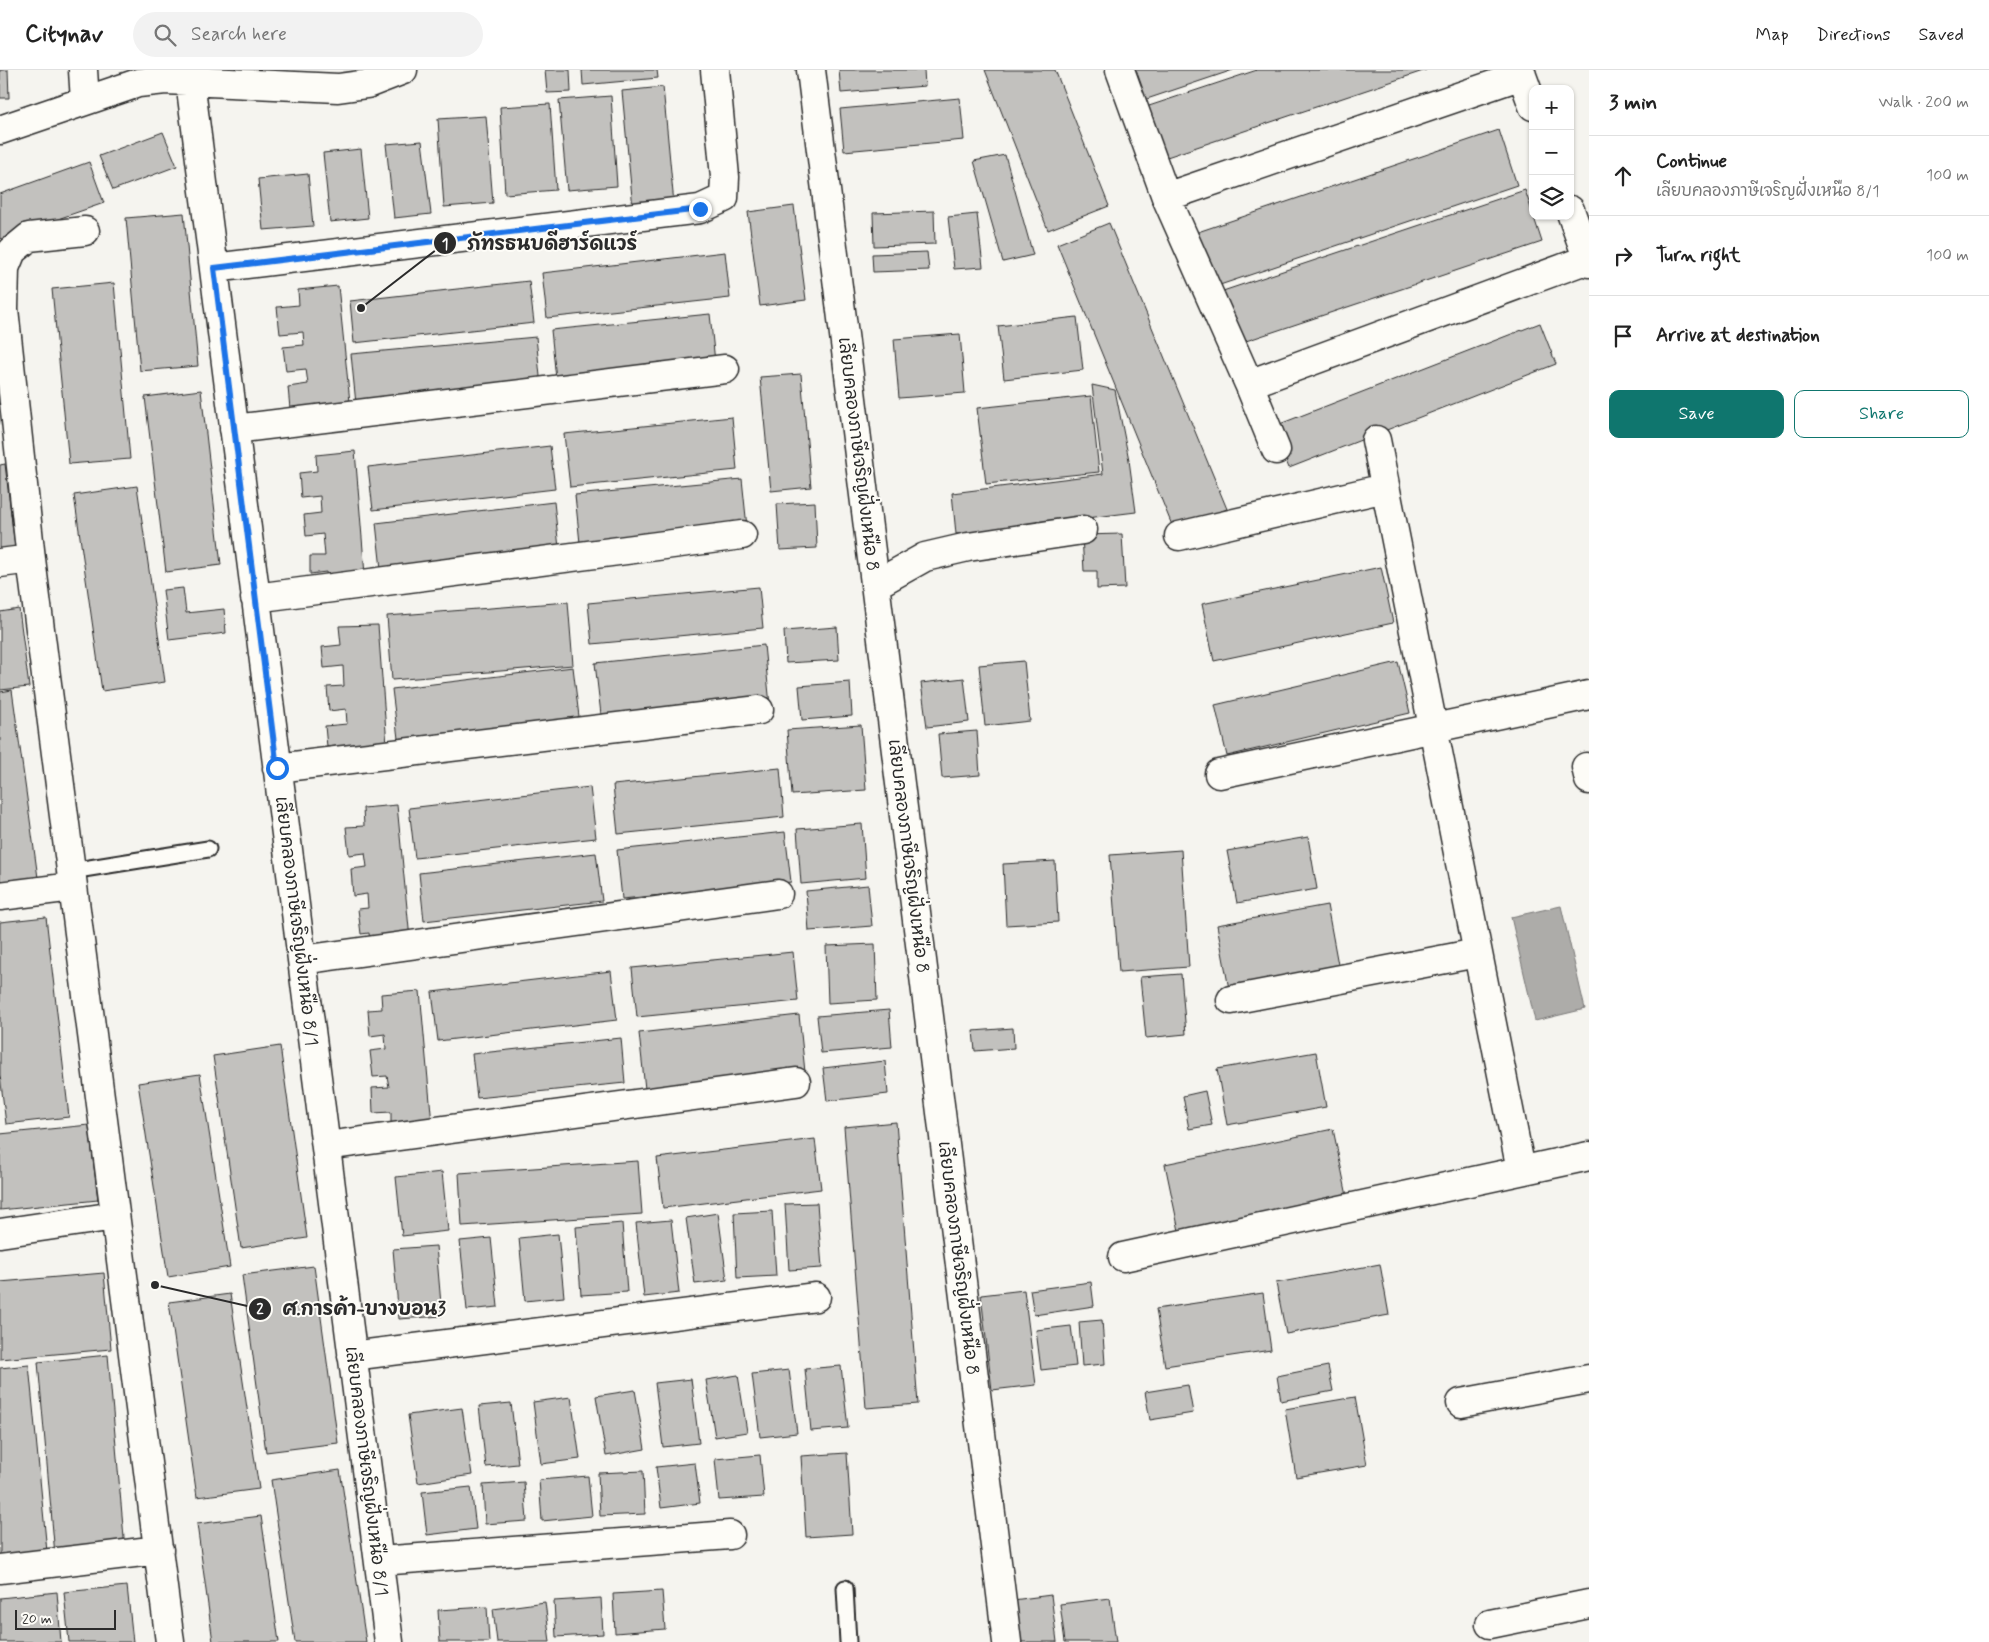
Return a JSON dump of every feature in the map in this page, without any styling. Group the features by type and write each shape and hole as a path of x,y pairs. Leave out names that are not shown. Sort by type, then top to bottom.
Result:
{"street":[{"path":"83,70 85,101"},
{"path":"0,130 138,83 165,80 338,88 367,84 403,70"},
{"path":"214,268 700,209 724,198 725,177 716,70"},
{"name":"เลียบคลองภาษีเจริญฝั่งเหนือ 8","path":"811,70 1007,1642"},
{"path":"1120,70 1166,196 1250,384 1276,450"},
{"path":"1166,196 1521,72 1529,95"},
{"name":"เลียบคลองภาษีเจริญฝั่งเหนือ 8/1","path":"190,81 389,1642"},
{"path":"1250,384 1588,261 1574,220"},
{"path":"85,231 29,237 12,252 5,268 4,309 31,559 170,1642"},
{"path":"234,429 725,368"},
{"path":"1376,440 1520,1170"},
{"path":"1179,536 1385,488"},
{"path":"875,585 925,557 968,547 1083,530"},
{"path":"256,598 742,535"},
{"path":"0,563 31,559"},
{"path":"1219,774 1589,695"},
{"path":"277,768 759,710"},
{"path":"0,896 72,879"},
{"path":"302,960 778,894"},
{"path":"1231,1000 1477,953"},
{"path":"326,1146 796,1082"},
{"path":"1124,1257 1589,1156"},
{"path":"0,1233 115,1216"},
{"path":"352,1356 816,1297"},
{"path":"1461,1403 1589,1379"},
{"path":"379,1561 730,1535"},
{"path":"0,1569 158,1550"},
{"path":"1490,1624 1589,1604"}],"lane":[{"path":"72,879 208,849"},
{"path":"845,1588 848,1642"}],"shaded area":[{"path":"1561,906 1585,1009 1535,1021 1511,917"}],"building":[{"path":"0,70 8,70 9,98 0,98"},
{"path":"545,70 570,70 571,92 547,93"},
{"path":"582,70 657,70 658,78 583,85"},
{"path":"839,70 924,70 925,86 841,93"},
{"path":"985,70 1055,70 1109,206 1048,230"},
{"path":"1127,70 1233,70 1138,102"},
{"path":"1257,70 1426,70 1158,160 1140,109"},
{"path":"663,87 674,204 633,208 622,91"},
{"path":"611,96 617,186 567,190 559,100"},
{"path":"960,98 964,140 844,151 840,109"},
{"path":"550,104 556,190 505,194 500,107"},
{"path":"486,116 493,203 444,207 438,119"},
{"path":"1499,130 1517,185 1211,288 1192,234"},
{"path":"163,132 177,166 113,190 99,156"},
{"path":"422,141 431,214 394,218 386,144"},
{"path":"361,149 368,218 330,222 323,153"},
{"path":"1005,155 1033,255 1003,262 974,161"},
{"path":"89,162 104,203 0,239 0,194"},
{"path":"308,174 313,226 263,230 258,179"},
{"path":"1525,190 1529,202 1529,220 1535,220 1542,242 1234,345 1217,293"},
{"path":"794,206 806,300 760,306 748,212"},
{"path":"934,211 935,244 874,246 873,213"},
{"path":"184,213 198,366 140,371 126,218"},
{"path":"977,214 983,267 954,269 948,217"},
{"path":"1109,223 1227,509 1174,530 1057,244"},
{"path":"725,252 730,298 547,318 542,273"},
{"path":"927,252 929,270 873,272 872,254"},
{"path":"529,281 534,323 354,343 350,301"},
{"path":"114,283 130,459 69,464 52,289"},
{"path":"338,286 351,412 290,409 288,387 308,384 306,369 286,371 283,347 304,345 303,332 280,334 277,307 299,305 298,290"},
{"path":"710,314 715,362 556,379 551,330"},
{"path":"1077,317 1083,370 1004,379 998,326"},
{"path":"1540,323 1556,364 1289,468 1272,427"},
{"path":"960,334 965,393 899,398 894,339"},
{"path":"536,337 541,386 356,404 351,354"},
{"path":"801,374 811,487 771,491 760,377"},
{"path":"1092,385 1115,390 1129,460 1136,512 956,534 952,493 1103,474"},
{"path":"201,390 221,565 166,572 145,397"},
{"path":"1091,396 1099,472 986,484 977,408"},
{"path":"732,417 737,470 570,487 564,434"},
{"path":"550,446 555,489 373,510 368,467"},
{"path":"355,451 365,575 327,578 326,572 310,574 310,556 325,556 323,534 306,536 304,515 321,513 320,496 301,498 299,473 317,471 316,455"},
{"path":"5,464 15,547 0,549 0,465"},
{"path":"742,479 747,527 580,543 575,495"},
{"path":"137,486 165,682 102,691 74,495"},
{"path":"554,502 559,548 381,569 376,523"},
{"path":"815,502 817,548 780,550 777,504"},
{"path":"1122,534 1125,588 1097,589 1097,571 1084,571 1082,535"},
{"path":"1381,567 1393,623 1214,661 1202,604"},
{"path":"759,587 763,628 592,644 588,603"},
{"path":"183,588 186,613 224,609 226,633 169,640 163,590"},
{"path":"568,602 573,665 392,680 387,616"},
{"path":"19,609 29,687 0,690 0,612"},
{"path":"378,625 387,745 350,751 349,745 327,747 325,726 347,724 346,709 329,711 327,687 344,686 343,666 324,668 322,647 341,645 339,626"},
{"path":"837,627 839,660 786,663 784,631"},
{"path":"764,645 770,705 602,723 595,663"},
{"path":"1024,661 1030,721 985,726 979,665"},
{"path":"1398,662 1410,713 1227,756 1215,705"},
{"path":"573,667 580,725 399,747 392,689"},
{"path":"964,678 969,722 927,727 921,683"},
{"path":"850,682 852,716 802,720 799,686"},
{"path":"12,690 39,885 0,890 0,692"},
{"path":"861,725 866,790 792,795 787,730"},
{"path":"977,731 980,775 942,778 938,734"},
{"path":"780,768 784,817 618,834 613,785"},
{"path":"590,787 596,838 415,858 409,808"},
{"path":"397,805 410,939 370,943 369,933 361,934 358,909 368,908 367,894 353,896 351,869 367,867 365,853 349,855 346,827 364,826 363,808"},
{"path":"862,824 866,878 801,884 797,829"},
{"path":"785,832 791,882 622,899 617,850"},
{"path":"1308,837 1317,889 1237,903 1227,851"},
{"path":"1181,850 1189,967 1119,972 1110,855"},
{"path":"596,853 602,901 424,921 419,873"},
{"path":"1055,861 1058,922 1006,925 1003,864"},
{"path":"868,885 872,926 809,931 806,891"},
{"path":"1327,905 1339,970 1229,989 1217,925"},
{"path":"46,917 69,1117 6,1124 0,1075 0,922"},
{"path":"875,944 877,1000 828,1003 826,946"},
{"path":"793,952 798,1001 637,1017 632,968"},
{"path":"611,971 617,1020 438,1041 432,992"},
{"path":"1181,974 1186,1034 1146,1038 1140,977"},
{"path":"420,991 432,1124 391,1126 391,1112 373,1113 372,1088 389,1087 387,1076 373,1077 370,1051 386,1049 385,1034 370,1036 368,1010 382,1009 381,994"},
{"path":"889,1010 892,1047 821,1053 817,1016"},
{"path":"799,1015 805,1072 645,1089 639,1033"},
{"path":"1013,1028 1014,1048 975,1051 973,1031"},
{"path":"621,1038 625,1083 477,1098 472,1054"},
{"path":"280,1046 307,1238 241,1248 213,1056"},
{"path":"1316,1052 1326,1107 1227,1125 1217,1069"},
{"path":"885,1061 888,1094 827,1101 823,1068"},
{"path":"200,1074 230,1267 168,1277 138,1083"},
{"path":"1205,1091 1212,1125 1189,1129 1183,1096"},
{"path":"896,1122 918,1404 866,1408 844,1127"},
{"path":"89,1125 98,1200 0,1210 0,1134"},
{"path":"1333,1129 1347,1196 1179,1231 1165,1164"},
{"path":"815,1139 821,1189 663,1208 657,1158"},
{"path":"638,1161 642,1214 462,1226 459,1173"},
{"path":"442,1172 448,1231 402,1236 396,1177"},
{"path":"817,1203 822,1268 789,1270 785,1204"},
{"path":"772,1211 776,1276 737,1278 734,1213"},
{"path":"718,1213 727,1280 695,1284 686,1218"},
{"path":"671,1220 679,1293 644,1297 636,1223"},
{"path":"622,1223 627,1292 581,1295 576,1227"},
{"path":"558,1234 564,1297 525,1301 519,1238"},
{"path":"491,1238 498,1307 467,1310 460,1241"},
{"path":"436,1246 442,1316 399,1319 393,1249"},
{"path":"1380,1264 1389,1315 1286,1334 1276,1283"},
{"path":"314,1266 338,1443 266,1452 242,1275"},
{"path":"104,1273 111,1349 0,1359 0,1282"},
{"path":"1091,1282 1094,1306 1034,1315 1030,1290"},
{"path":"1024,1290 1036,1385 992,1390 981,1295"},
{"path":"1263,1293 1271,1350 1165,1366 1156,1309"},
{"path":"230,1294 259,1489 197,1497 169,1302"},
{"path":"1102,1320 1105,1364 1082,1366 1079,1322"},
{"path":"1071,1326 1076,1366 1041,1370 1036,1330"},
{"path":"108,1355 125,1549 55,1555 38,1362"},
{"path":"29,1365 48,1562 0,1567 0,1368"},
{"path":"841,1366 848,1428 811,1431 805,1369"},
{"path":"1328,1366 1333,1391 1281,1401 1277,1376"},
{"path":"789,1370 797,1433 760,1437 752,1374"},
{"path":"738,1375 747,1432 715,1437 706,1380"},
{"path":"691,1379 699,1443 663,1447 655,1383"},
{"path":"1188,1385 1193,1413 1150,1420 1145,1392"},
{"path":"635,1390 645,1449 606,1456 596,1396"},
{"path":"571,1397 580,1459 541,1464 533,1402"},
{"path":"1355,1397 1367,1465 1296,1477 1285,1409"},
{"path":"511,1403 518,1464 486,1467 479,1406"},
{"path":"462,1408 472,1475 418,1483 408,1415"},
{"path":"847,1453 852,1534 806,1537 801,1456"},
{"path":"760,1455 764,1497 719,1500 715,1459"},
{"path":"695,1463 700,1503 661,1508 656,1467"},
{"path":"340,1470 366,1642 295,1642 271,1480"},
{"path":"643,1471 645,1514 600,1516 598,1473"},
{"path":"588,1476 592,1516 542,1521 539,1480"},
{"path":"524,1482 527,1521 485,1524 483,1485"},
{"path":"471,1487 476,1529 427,1535 422,1492"},
{"path":"261,1516 279,1642 213,1642 197,1524"},
{"path":"127,1586 133,1642 69,1642 64,1592"},
{"path":"662,1591 665,1629 615,1633 613,1594"},
{"path":"57,1592 61,1642 0,1642 0,1598"},
{"path":"1051,1595 1057,1642 1018,1642 1013,1600"},
{"path":"601,1598 603,1634 556,1637 554,1601"},
{"path":"1110,1598 1116,1642 1065,1642 1060,1604"},
{"path":"545,1602 550,1642 497,1642 493,1609"},
{"path":"487,1607 489,1642 440,1642 438,1610"}],"place":[{"name":"ภัทรธนบดีฮาร์ดแวร์","path":"361,308"},
{"name":"ศ.การค้า-บางบอน3","path":"155,1285"}],"route":[{"path":"277,768 214,268 700,209"}]}
